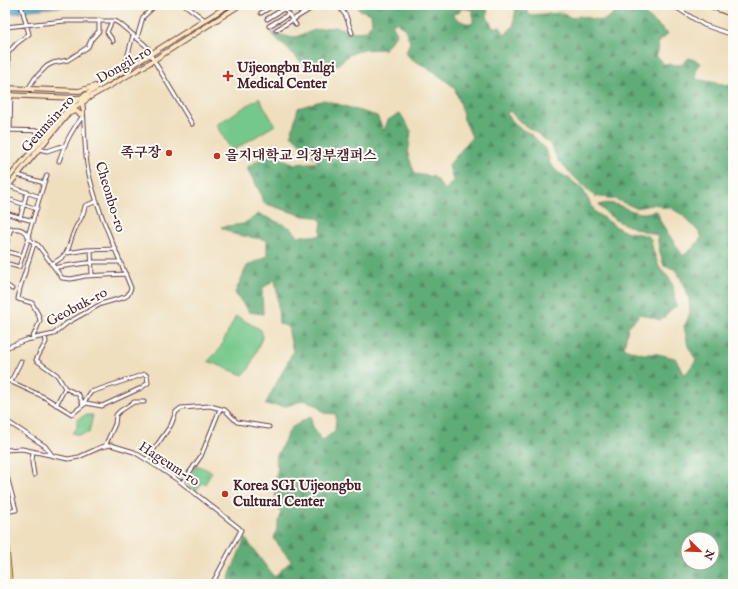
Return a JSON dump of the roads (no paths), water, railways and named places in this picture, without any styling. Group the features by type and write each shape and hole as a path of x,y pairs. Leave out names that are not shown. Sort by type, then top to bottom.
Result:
{"main road":[{"path":"5,535 10,584"}],"street":[{"path":"10,130 11,96 8,88 8,53 16,44 29,34 21,5"},
{"path":"137,38 143,17 156,5"},
{"path":"185,5 206,20"},
{"name":"Dongil-ro","path":"81,99 108,80 229,5"},
{"name":"Dongil-ro","path":"95,94 154,60 240,5"},
{"path":"261,13 274,5"},
{"path":"338,5 346,16 352,33"},
{"path":"672,5 704,25 733,35"},
{"path":"708,5 733,15"},
{"path":"267,19 283,7 296,25"},
{"path":"276,30 312,8"},
{"path":"268,26 288,14"},
{"path":"28,89 35,78 48,66 53,63 68,60 88,47 91,40 99,31 99,20"},
{"path":"5,27 26,23 99,20 117,22 148,48 150,54 192,124"},
{"path":"112,21 107,32 113,41"},
{"path":"124,70 133,35"},
{"path":"8,88 84,90 108,80"},
{"path":"71,90 78,93 83,109"},
{"path":"83,109 86,103 95,94"},
{"name":"Geumsin-ro","path":"5,182 47,131 81,99 95,94"},
{"path":"5,95 81,99"},
{"path":"59,97 65,101 67,105 67,112 76,112 84,116 77,124 65,145 59,161"},
{"name":"Cheonbo-ro","path":"83,109 87,165 97,201 131,288"},
{"name":"Geumsin-ro","path":"5,190 67,112"},
{"path":"5,130 47,131"},
{"path":"39,149 47,150 65,145"},
{"path":"18,175 44,183"},
{"path":"5,263 19,267 47,175"},
{"path":"9,186 40,197"},
{"path":"20,218 27,192"},
{"path":"5,198 36,209"},
{"path":"52,264 64,257 67,253 74,230 82,217 85,206 97,201"},
{"path":"5,213 33,221"},
{"path":"11,228 5,250 23,256"},
{"path":"5,230 11,228 20,229 29,236 34,244 38,245 62,278 68,280 92,275 126,274"},
{"path":"32,339 38,325 39,316 32,304 18,299 34,244"},
{"path":"67,253 116,249"},
{"path":"91,250 92,275"},
{"path":"55,268 58,266 91,262 121,262"},
{"path":"5,284 12,289"},
{"name":"Geobuk-ro","path":"5,348 32,339 54,334 73,320 101,304 125,297 128,295 131,288"},
{"path":"45,336 46,342 36,360 57,375 65,388 79,395 84,404"},
{"path":"11,381 21,361"},
{"path":"5,379 72,414 84,404 85,399 91,392 140,375 145,374 147,376 148,383 141,388 102,406 84,404"},
{"path":"56,405 65,388"},
{"path":"105,446 115,424 116,416 120,411 134,402 144,402"},
{"path":"147,459 171,425 174,415 178,410 186,407 210,406 225,410 237,422 269,427"},
{"path":"182,483 201,456 220,409"},
{"path":"5,420 45,446 52,455"},
{"name":"Hageum-ro","path":"5,450 22,449 46,455 73,458 111,445 134,452 147,459 182,483 241,530 212,584"},
{"path":"33,451 32,462 34,475"},
{"path":"5,469 16,510 5,512"}],"water":[{"path":"26,5 81,5 30,10 5,15 5,8"}],"place":[{"name":"Uijeongbu Eulgi Medical Center","path":"228,76"},
{"name":"족구장","path":"169,153"},
{"name":"을지대학교 의정부캠퍼스","path":"217,156"},
{"name":"Korea SGI Uijeongbu Cultural Center","path":"225,494"}]}
